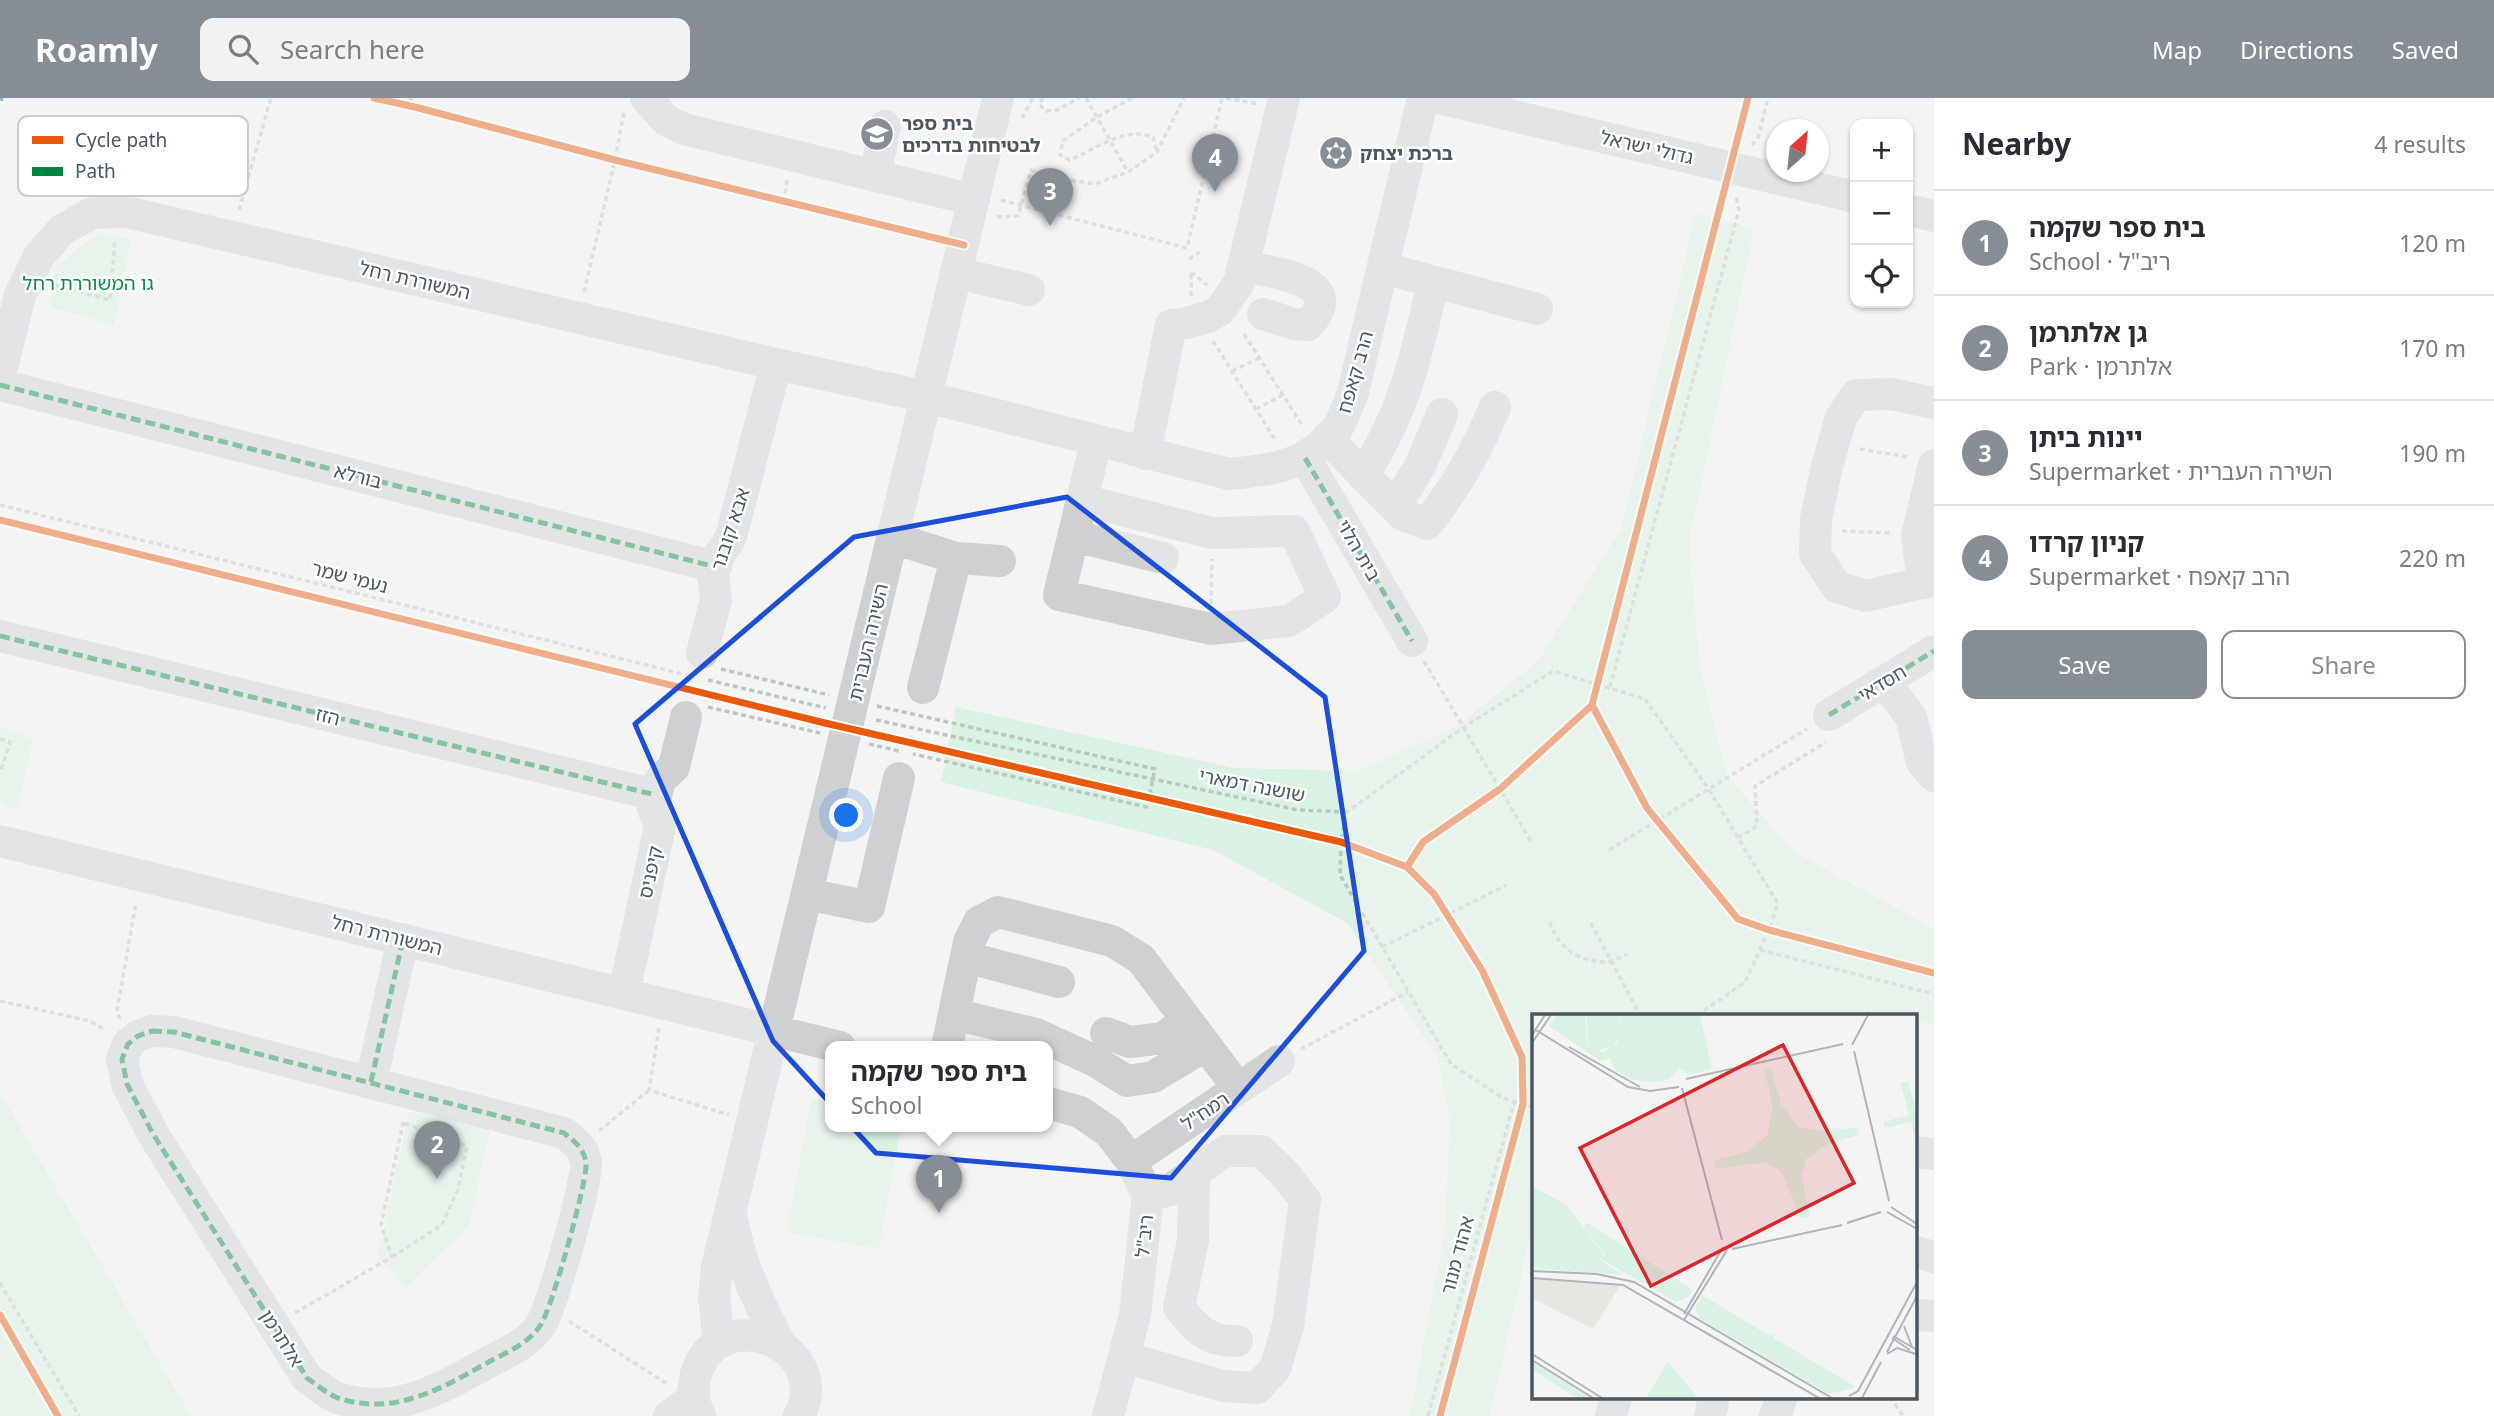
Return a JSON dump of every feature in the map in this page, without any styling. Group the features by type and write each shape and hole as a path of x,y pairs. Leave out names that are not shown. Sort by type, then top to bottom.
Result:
{"street":[{"path":"1145,454 1171,324 1212,312 1239,283 1284,98"},
{"name":"הרב קאפח","path":"1310,452 1337,428 1352,396 1423,98"},
{"name":"גדולי ישראל","path":"1438,98 1850,196"},
{"path":"636,102 684,129 991,206"},
{"name":"השירה העברית","path":"719,1343 714,1297 717,1267 957,273 991,206 998,103"},
{"path":"875,176 885,126"},
{"path":"1913,211 1934,216"},
{"name":"המשוררת רחל","path":"0,375 20,295 39,256 62,230 92,214 126,212 927,397"},
{"path":"1244,266 1296,278 1314,286 1319,293 1321,302 1317,315 1308,325 1294,324 1263,314"},
{"path":"1383,268 1537,309"},
{"path":"957,273 1029,290"},
{"path":"1363,475 1382,445 1414,367 1433,282"},
{"name":"אבא קובנר","path":"698,665 716,600 713,574 719,556 731,537 776,364"},
{"name":"בורלא","path":"0,385 716,567"},
{"path":"1921,462 1917,535 1929,581 1866,596 1837,587 1815,554 1816,530 1833,444 1841,418 1856,395 1891,394 1934,403"},
{"path":"927,397 1229,474 1272,470 1310,452 1363,475 1403,516 1427,524 1445,501 1495,407"},
{"path":"1395,507 1420,466 1442,414"},
{"path":"1082,500 1212,533 1294,531 1325,597 1289,621 1211,629 1059,595 1096,442"},
{"name":"בית הלוי","path":"1310,452 1362,556 1412,641"},
{"path":"1073,536 1163,558"},
{"path":"893,538 956,558 1000,561"},
{"path":"1314,574 1362,556"},
{"path":"923,688 956,558"},
{"name":"הזז","path":"0,636 656,795"},
{"name":"חסדאי","path":"1829,715 1934,651"},
{"path":"1885,682 1922,712 1922,762 1934,776"},
{"path":"656,795 660,780 674,767 687,717"},
{"path":"807,894 869,907 899,778"},
{"name":"קיפניס","path":"624,993 660,826 653,809 656,795"},
{"name":"המשוררת רחל","path":"0,841 775,1029"},
{"path":"948,1041 969,942 979,922 998,912 1112,941 1141,959 1238,1088"},
{"path":"371,1082 403,939"},
{"path":"966,957 1059,982"},
{"path":"954,1014 1035,1034 1051,1041"},
{"path":"1106,1033 1130,1042 1163,1038 1187,1020"},
{"path":"775,1029 825,1043"},
{"path":"128,1044 138,1036 152,1031 174,1031 371,1082 407,1108 564,1133 580,1146"},
{"path":"1053,1042 1096,1061 1127,1081 1153,1077 1206,1045"},
{"name":"אלתרמן","path":"128,1044 122,1059 127,1084 153,1135 307,1378 336,1398 371,1407 407,1402 438,1391 525,1342 540,1326 550,1308 587,1165 580,1146"},
{"name":"רמח\"ל","path":"1131,1161 1279,1061"},
{"name":"ריב\"ל","path":"1053,1104 1080,1112 1109,1132 1131,1161 1148,1196 1135,1315 1108,1416"},
{"path":"1124,1357 1223,1386 1257,1388 1275,1369 1288,1326 1305,1199 1261,1151 1225,1151 1170,1190 1148,1196"},
{"path":"1916,1152 1934,1154"},
{"path":"1194,1173 1194,1240 1180,1307 1195,1328 1223,1341 1237,1340"},
{"name":"השירה העברית","path":"731,1213 739,1254 759,1303 780,1344 792,1354 800,1367 805,1382 808,1410"},
{"path":"1916,1252 1934,1257"},
{"path":"1916,1315 1934,1316"},
{"path":"685,1405 698,1367 719,1343 750,1335 766,1337 780,1344"},
{"path":"1611,1416 1616,1398"},
{"path":"1710,1416 1714,1398"},
{"path":"1775,1416 1782,1398"}],"path":[{"path":"248,178 271,98"},
{"path":"410,98 415,107"},
{"path":"1043,98 1039,104 1046,111 1057,110 1079,98"},
{"path":"1086,98 1128,172"},
{"path":"1132,98 1097,117 1063,141 1060,155 1070,160 1110,140 1141,133 1153,137 1157,152"},
{"path":"991,206 1018,216 1031,170 1044,176 1095,184 1128,172 1157,152 1184,98"},
{"path":"991,206 1187,248 1222,98"},
{"path":"1610,687 1740,210 1731,167 1758,138 1768,98"},
{"path":"578,318 615,160 636,102"},
{"path":"231,237 243,196"},
{"path":"28,278 110,300 117,213"},
{"path":"1189,259 1200,252"},
{"path":"1212,312 1259,358 1283,395 1310,452"},
{"path":"1212,312 1232,371 1256,409 1310,452"},
{"path":"1232,371 1259,358"},
{"path":"1256,409 1283,395"},
{"path":"1833,444 1921,462"},
{"path":"1816,530 1917,535"},
{"path":"1412,641 1532,843"},
{"path":"698,665 851,709"},
{"path":"687,717 689,702 1147,807 1153,779 1155,769 851,709 698,665"},
{"path":"1532,1107 1503,1098 1451,1064 1340,874 1341,842 1347,812 1464,727 1553,671 1645,699 1708,788 1778,904 1745,982 1699,1014"},
{"path":"1595,695 1602,671"},
{"path":"1609,850 1654,818 1829,715 1833,737 1755,786 1757,826 1738,838"},
{"path":"0,739 10,742 0,773"},
{"path":"1489,797 1510,780"},
{"path":"1135,794 1161,800"},
{"path":"1654,818 1665,831"},
{"path":"1328,839 1352,846"},
{"path":"128,1044 117,1011 140,875"},
{"path":"1382,947 1507,885"},
{"path":"1441,904 1454,925"},
{"path":"1550,922 1554,936 1573,954 1608,962 1627,955"},
{"path":"1591,923 1639,1014"},
{"path":"1758,926 1782,933"},
{"path":"1760,950 1934,994"},
{"path":"1279,1061 1408,992"},
{"path":"0,1001 90,1021 128,1044"},
{"path":"580,1146 649,1090 663,1002"},
{"path":"649,1090 752,1123"},
{"path":"1520,1117 1523,1092"},
{"path":"274,1325 392,1258 442,1225 458,1189 467,1146 407,1108 381,1225 392,1258"},
{"path":"0,1283 79,1416"},
{"path":"550,1308 685,1405"},
{"path":"1891,1398 1903,1416"}],"highlighted area":[{"path":"1067,497 1325,697 1364,951 1171,1178 876,1153 773,1041 635,724 854,537"}],"green space":[{"path":"1696,214 1754,229 1689,542 1699,663 1727,776 1794,852 1934,929 1934,1025 1916,1021 1916,1014 1532,1014 1532,1236 1490,1416 1410,1416 1445,1230 1450,1120 1438,1058 1347,923 1213,850 941,782 956,707 1234,768 1358,771 1459,725 1538,661 1621,529"},
{"name":"גו המשוררת רחל","path":"100,234 131,239 114,325 50,307 55,268"},
{"path":"0,727 33,739 16,810 0,801"},
{"path":"0,1093 191,1416 0,1416"},
{"path":"811,1099 825,1102 825,1132 900,1132 879,1249 787,1232"},
{"path":"410,1111 490,1130 468,1227 405,1288 378,1255 395,1177 392,1176 397,1166"}],"marked path":[{"path":"0,385 716,567"},
{"path":"1305,458 1412,641"},
{"path":"0,636 656,795"},
{"path":"1829,715 1934,651"},
{"path":"371,1082 403,939"},
{"path":"152,1031 174,1032 564,1133 583,1152 585,1172 560,1272 545,1316 535,1333 522,1344 449,1384 414,1398 395,1402 358,1403 338,1398 307,1378 153,1134 127,1084 122,1059 128,1044 138,1036 152,1031"}],"cycle path":[{"path":"374,98 964,245"},
{"path":"1748,98 1592,705 1647,808 1738,919 1769,930 1934,973"},
{"name":"אהוד מנור","path":"0,520 825,723 1341,842 1407,867 1434,894 1482,970 1522,1057 1523,1104 1440,1416"},
{"path":"1407,867 1423,842 1500,789 1592,705"},
{"path":"0,1315 58,1416"}],"place":[{"name":"בית ספר לבטיחות בדרכים","path":"877,134"},
{"name":"ברכת יצחק","path":"1336,153"},
{"name":"קניון קרדו","path":"1215,192"},
{"name":"יינות ביתן","path":"1050,226"},
{"name":"גן אלתרמן","path":"437,1179"},
{"name":"בית ספר שקמה","path":"939,1213"}]}
